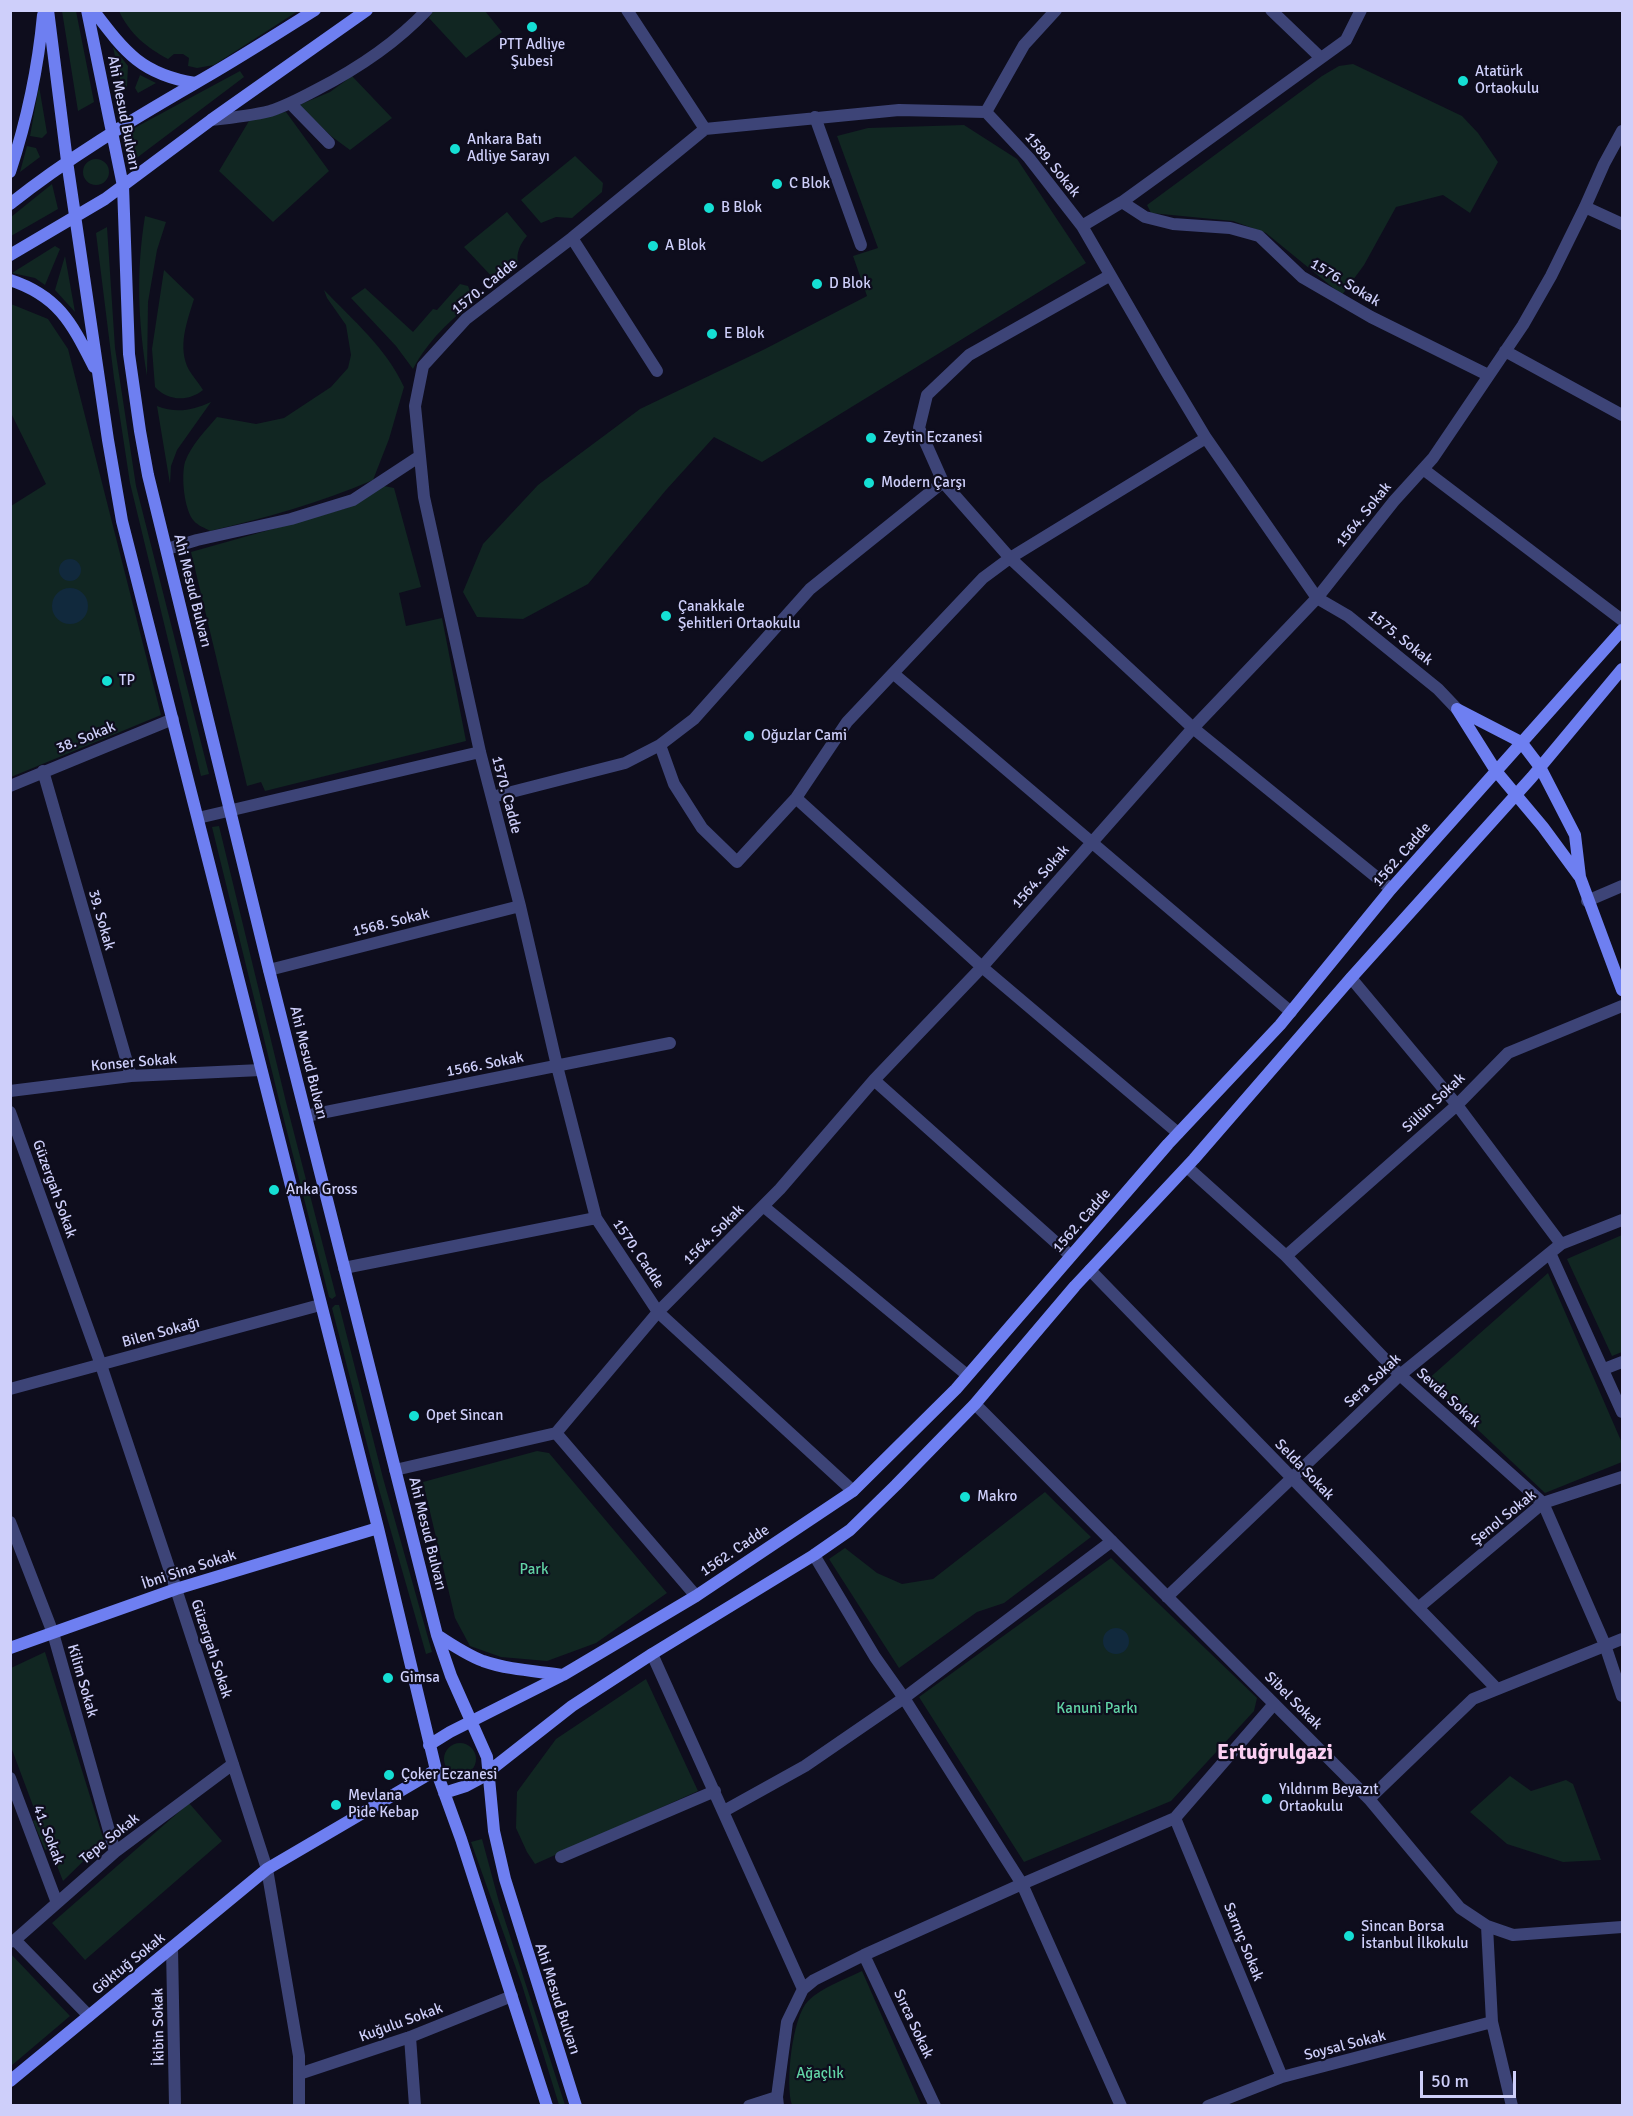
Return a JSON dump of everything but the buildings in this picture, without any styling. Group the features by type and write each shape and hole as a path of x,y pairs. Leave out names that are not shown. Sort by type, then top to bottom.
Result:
{"main road":[{"path":"46,10 108,440 122,521 378,1528 429,1745 548,2106"},
{"path":"10,172 30,106 46,10"},
{"name":"Ahi Mesud Bulvarı","path":"87,10 123,186 127,321 133,386 148,475 229,810 437,1635 451,1676 484,1746 490,1771 494,1831 505,1879 576,2106"},
{"path":"93,10 117,42 141,65 168,77 195,83"},
{"path":"10,204 112,131 315,10"},
{"path":"10,255 123,186 211,120 367,10"},
{"path":"10,280 23,284 56,305 75,331 99,376"},
{"name":"1562. Cadde","path":"429,1745 563,1675 696,1596 853,1491 967,1376 1178,1133 1291,1012 1391,889 1623,630"},
{"path":"444,1793 466,1786 490,1771 572,1706 814,1555 850,1530 975,1404 1090,1270 1187,1167 1351,978 1516,795 1623,669"},
{"path":"1457,709 1521,742 1540,767 1575,835 1580,877 1587,901 1623,990"},
{"path":"1457,709 1496,771 1580,877"},
{"name":"İbni Sina Sokak","path":"10,1648 176,1589 378,1528"},
{"path":"437,1635 466,1654 482,1660 502,1666 563,1675"},
{"name":"Göktuğ Sokak","path":"10,2081 267,1869 436,1770"}],"street":[{"path":"211,120 247,116 290,103 339,78 373,57 406,32 427,10"},
{"path":"627,10 705,129 899,110 986,112 1024,45 1056,10"},
{"path":"1271,10 1321,58"},
{"path":"1082,226 1122,202 1346,40 1361,10"},
{"path":"290,103 329,143"},
{"name":"1589. Sokak","path":"986,112 1029,158 1082,226 1109,276 1206,438 1317,598"},
{"path":"815,117 861,245"},
{"name":"1570. Cadde","path":"705,129 572,238 466,319 423,366 415,406 424,497 480,752 596,1218 658,1312 853,1491"},
{"name":"1564. Sokak","path":"556,1434 658,1312 763,1206 874,1080 982,967 1193,728 1317,598 1394,501 1433,458 1523,326 1586,207 1604,164 1623,131"},
{"name":"1576. Sokak","path":"1122,202 1145,217 1173,224 1230,228 1259,236 1302,277 1371,317 1488,375"},
{"path":"1586,207 1623,224"},
{"path":"572,238 657,371"},
{"path":"1109,276 969,355 927,396 919,428 943,483 1011,558 1193,728 1391,889"},
{"path":"1505,351 1623,415"},
{"path":"660,746 674,784 702,828 737,861 796,798 847,722 983,578 1011,558 1206,438"},
{"path":"167,549 291,519 353,500 420,456"},
{"path":"1423,469 1623,620"},
{"path":"492,796 625,763 660,746 694,719 810,589 943,483"},
{"name":"1575. Sokak","path":"1317,598 1348,616 1438,689 1457,709"},
{"path":"894,674 1291,1012"},
{"name":"38. Sokak","path":"10,786 173,719"},
{"path":"198,818 480,752"},
{"name":"39. Sokak","path":"43,771 131,1076"},
{"path":"796,798 982,967 1178,1133"},
{"path":"1587,901 1623,886"},
{"name":"1568. Sokak","path":"269,970 520,906"},
{"path":"1351,978 1457,1105 1561,1244"},
{"name":"Sülün Sokak","path":"1286,1256 1457,1105 1508,1053 1623,1006"},
{"name":"1566. Sokak","path":"306,1116 670,1043"},
{"name":"Konser Sokak","path":"10,1090 131,1076 261,1070"},
{"path":"874,1080 1071,1256"},
{"name":"Güzergah Sokak","path":"10,1112 101,1365 267,1869 299,2056 299,2106"},
{"name":"Sevda Sokak","path":"1187,1167 1286,1256 1400,1375 1543,1503 1605,1646 1623,1696"},
{"path":"763,1206 967,1376"},
{"path":"344,1268 596,1218"},
{"name":"Sera Sokak","path":"1167,1597 1400,1375 1561,1244 1623,1220"},
{"path":"1550,1253 1623,1412"},
{"name":"Selda Sokak","path":"1090,1270 1497,1689"},
{"name":"Bilen Sokağı","path":"10,1389 320,1305"},
{"path":"1604,1369 1623,1362"},
{"name":"Sibel Sokak","path":"975,1404 1369,1799 1460,1908 1487,1926 1514,1935 1623,1927"},
{"path":"395,1470 556,1434 696,1596"},
{"name":"Şenol Sokak","path":"1418,1608 1543,1503 1623,1477"},
{"name":"Kilim Sokak","path":"10,1522 53,1633 115,1852"},
{"path":"724,1811 805,1766 904,1698 1112,1541"},
{"path":"814,1555 875,1657 904,1698 1022,1884 1121,2106"},
{"path":"1369,1799 1473,1699 1623,1639"},
{"path":"652,1654 803,1989"},
{"path":"748,2106 778,2101 787,2022 803,1989 814,1980 1022,1884 1175,1818 1274,1704"},
{"name":"Tepe Sokak","path":"13,1941 115,1852 232,1764"},
{"name":"41. Sokak","path":"10,1778 57,1903"},
{"path":"561,1857 715,1791"},
{"name":"Sarnıç Sokak","path":"1175,1818 1282,2077"},
{"path":"1487,1926 1492,2022 1512,2106"},
{"path":"13,1941 89,2016"},
{"name":"İkibin Sokak","path":"172,1948 175,2106"},
{"name":"Sırca Sokak","path":"864,1955 935,2106"},
{"name":"Kuğulu Sokak","path":"299,2074 410,2037 512,1996"},
{"name":"Soysal Sokak","path":"1208,2106 1282,2077 1492,2022"},
{"path":"410,2037 415,2106"},
{"path":"414,2078 422,2106"}],"green space":[{"path":"62,11 76,11 94,102 78,111"},
{"path":"119,11 298,11 214,65 197,68 188,66 189,58 183,54 174,54 168,59 153,50 139,39"},
{"path":"433,11 485,11 502,32 466,58 429,18"},
{"path":"113,47 128,66 127,87 122,88"},
{"path":"1353,64 1462,116 1478,133 1498,162 1470,213 1443,195 1396,207 1364,265 1342,295 1266,233 1233,221 1151,213 1147,205 1322,76 1339,66"},
{"path":"240,71 244,77 134,160 127,132"},
{"path":"140,75 156,83 138,93 135,88"},
{"path":"352,76 392,118 350,150 331,136 299,105 330,92"},
{"path":"39,86 47,133 42,138 30,136"},
{"path":"286,112 329,171 273,222 219,171 252,116"},
{"path":"964,125 1017,159 1086,263 762,462 714,437 666,490 588,584 523,619 477,617 463,592 483,544 538,485 640,409 765,349 867,296 853,256 878,248 837,136 868,128"},
{"path":"27,146 36,148 40,157 20,172"},
{"path":"575,156 603,183 602,192 572,218 556,217 541,223 521,200"},
{"path":"96,159 105,163 109,172 105,181 96,185 87,181 83,172 87,163"},
{"path":"52,184 58,209 11,236 11,217"},
{"path":"507,212 527,236 519,249 518,263 496,281 464,247"},
{"path":"145,216 166,222 157,250 148,302 147,376 139,296 140,257"},
{"path":"107,227 115,348 136,486 209,774 201,776 130,483 96,233"},
{"path":"55,246 60,249 45,285 35,278 12,273"},
{"path":"65,256 75,312 55,290"},
{"path":"164,270 194,299 183,343 185,361 203,390 191,397 172,397 155,387 152,349"},
{"path":"460,284 468,286 474,301 440,332 426,348 413,369 396,346 351,298 365,288 413,332 433,309 437,310"},
{"path":"324,290 379,348 404,387 389,439 373,480 292,509 210,531 197,524 191,516 183,484 185,462 204,432 217,417 256,424 284,418 331,387 348,368 351,355 346,325"},
{"path":"11,304 48,319 68,349 161,715 11,777 11,506 46,484 11,413"},
{"path":"211,402 177,450 171,466 170,484 157,406 171,410 185,410"},
{"path":"384,486 394,488 421,587 399,593 406,626 442,618 466,741 265,791 261,782 247,786 191,552 347,508"},
{"path":"219,826 336,1296 332,1299 329,1297 212,827"},
{"path":"1622,1235 1622,1352 1612,1356 1567,1259"},
{"path":"1548,1273 1622,1443 1622,1462 1545,1493 1426,1381"},
{"path":"339,1305 383,1478 432,1652 426,1654 376,1479 332,1308"},
{"name":"Park","path":"537,1451 549,1453 667,1593 596,1643 547,1661 501,1657 470,1646 455,1618 423,1482"},
{"path":"1045,1492 1091,1537 1004,1603 977,1612 899,1668 829,1559 845,1548 877,1573 902,1584 933,1579"},
{"name":"Kanuni Parkı","path":"1111,1558 1257,1698 1254,1711 1171,1801 1024,1862 919,1697"},
{"path":"45,1652 104,1841 63,1881 50,1848 45,1850 33,1821 38,1819 11,1747 11,1668"},
{"path":"646,1679 698,1791 535,1864 516,1828 517,1792 556,1739"},
{"path":"460,1743 471,1748 476,1759 471,1770 460,1775 449,1770 444,1759 449,1748"},
{"path":"1510,1776 1531,1791 1566,1780 1573,1784 1601,1860 1563,1862 1507,1844 1470,1812"},
{"path":"189,1803 222,1841 85,1960 52,1923"},
{"path":"482,1839 499,1902 565,2105 559,2105 522,1985 471,1842"},
{"path":"10,1953 70,2016 11,2066 10,2066"},
{"name":"Ağaçlık","path":"862,1971 921,2105 792,2105 789,2083 791,2052 802,2009 820,1992"}],"water":[{"path":"70,559 78,562 81,570 78,578 70,581 62,578 59,570 62,562"},
{"path":"70,588 83,593 88,606 83,619 70,624 57,619 52,606 57,593"},
{"path":"1116,1628 1125,1632 1129,1641 1125,1650 1116,1654 1107,1650 1103,1641 1107,1632"}],"place":[{"name":"PTT Adliye Şubesi","path":"532,27"},
{"name":"Atatürk Ortaokulu","path":"1463,81"},
{"name":"Ankara Batı Adliye Sarayı","path":"455,149"},
{"name":"C Blok","path":"777,184"},
{"name":"B Blok","path":"709,208"},
{"name":"A Blok","path":"653,246"},
{"name":"D Blok","path":"817,284"},
{"name":"E Blok","path":"712,334"},
{"name":"Zeytin Eczanesi","path":"871,438"},
{"name":"Modern Çarşı","path":"869,483"},
{"name":"Çanakkale Şehitleri Ortaokulu","path":"666,616"},
{"name":"TP","path":"107,681"},
{"name":"Oğuzlar Cami","path":"749,736"},
{"name":"Anka Gross","path":"274,1190"},
{"name":"Opet Sincan","path":"414,1416"},
{"name":"Makro","path":"965,1497"},
{"name":"Gimsa","path":"388,1678"},
{"name":"Çoker Eczanesi","path":"389,1775"},
{"name":"Yıldırım Beyazıt Ortaokulu","path":"1267,1799"},
{"name":"Mevlana Pide Kebap","path":"336,1805"},
{"name":"Sincan Borsa İstanbul İlkokulu","path":"1349,1936"}],"district":[{"name":"Ertuğrulgazi","path":"1275,1753"}]}
